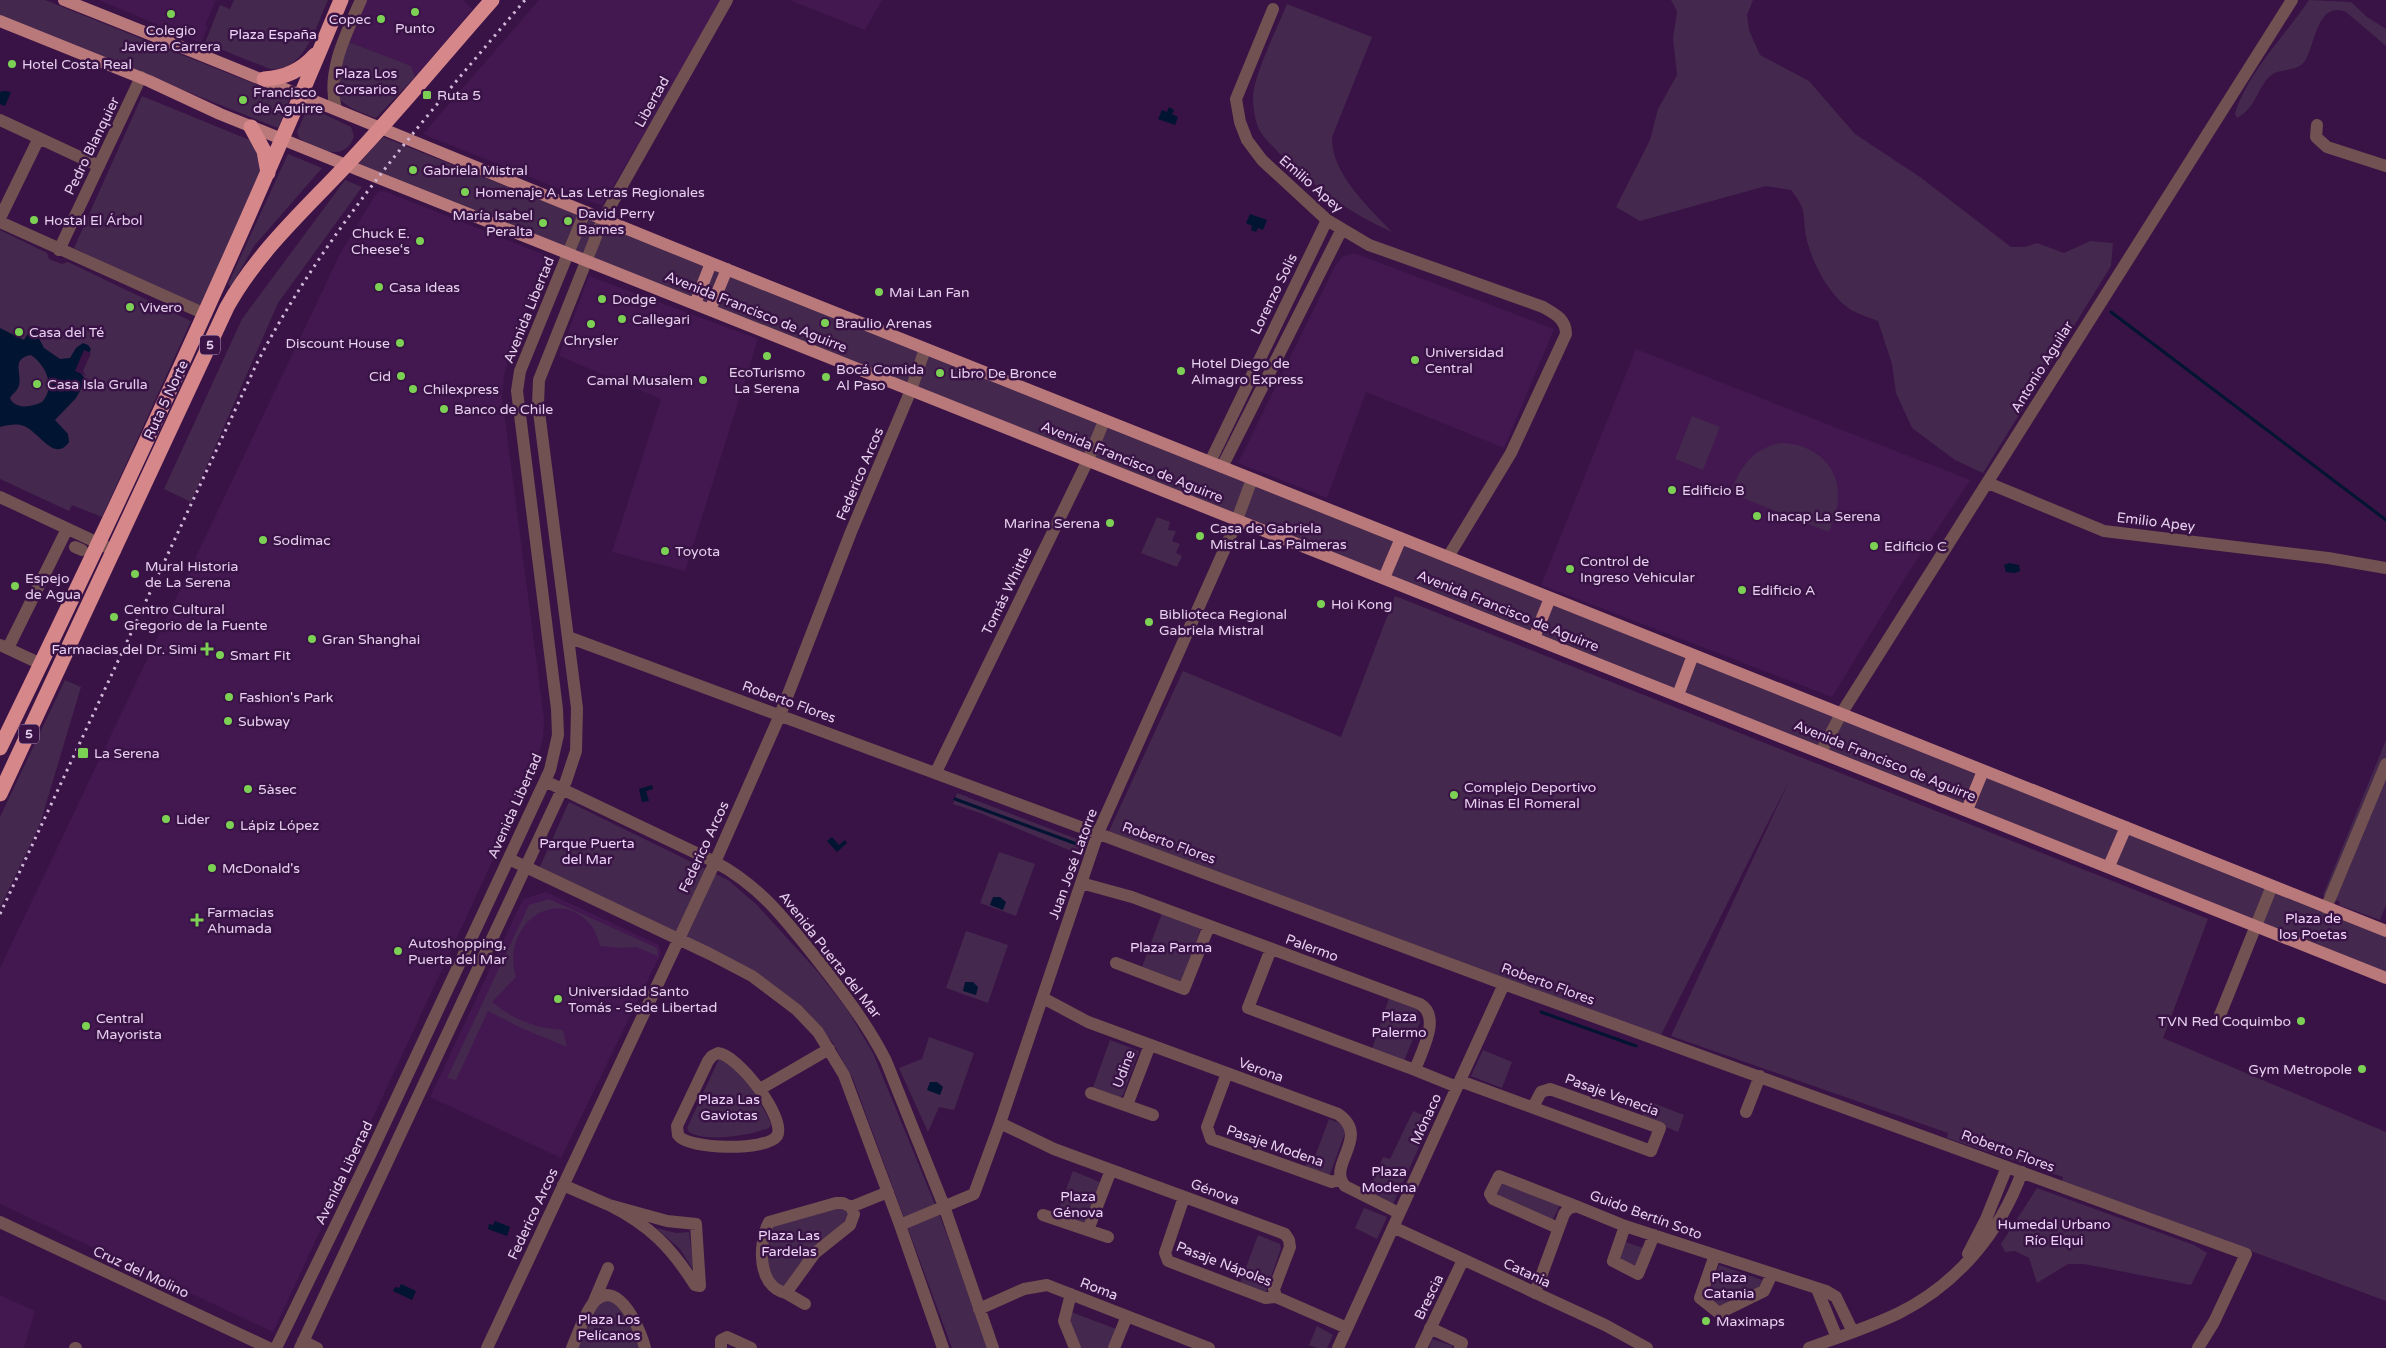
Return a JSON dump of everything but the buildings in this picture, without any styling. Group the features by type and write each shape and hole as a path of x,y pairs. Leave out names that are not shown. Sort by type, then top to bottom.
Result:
{"highway":[{"name":"Ruta 5 Norte","path":"0,748 99,543 205,314 283,140 341,0"},
{"name":"Ruta 5 Norte","path":"0,794 234,294 259,258 381,128 492,0"},
{"path":"264,79 285,76 295,72 307,64 321,48"},
{"path":"251,127 264,151 268,173"}],"main road":[{"name":"Avenida Francisco de Aguirre","path":"66,0 1104,421 2386,931"},
{"name":"Avenida Francisco de Aguirre","path":"0,21 141,77 251,127 346,166 2109,866 2386,978"},
{"path":"695,304 711,263"},
{"path":"710,310 726,269"},
{"path":"1384,578 1402,538"},
{"path":"1534,638 1550,598"},
{"path":"1678,695 1694,655"},
{"path":"1967,810 1983,771"},
{"path":"2109,866 2126,828"}],"street":[{"path":"336,109 332,93 334,72 360,0"},
{"name":"Libertad","path":"603,219 727,0"},
{"name":"Antonio Aguilar","path":"1821,752 1841,714 2292,0"},
{"name":"Emilio Apey","path":"1273,9 1236,99 1240,122 1247,140 1262,160 1327,220 1370,245 1543,307 1562,320 1566,334 1511,453 1448,557"},
{"name":"Pedro Blanquier","path":"59,250 141,77"},
{"path":"0,120 99,166"},
{"path":"2317,125 2316,137 2327,147 2386,166"},
{"path":"39,138 0,220 59,250 205,314"},
{"name":"Avenida Libertad","path":"276,1348 509,859 545,781 556,748 558,722 549,638 528,490 517,391 522,366 585,212"},
{"path":"317,1348 302,1345 527,867 563,788 576,751 578,722 538,388 540,375 603,219"},
{"name":"Lorenzo Solis","path":"1216,464 1327,220"},
{"path":"1216,464 1342,229"},
{"name":"Federico Arcos","path":"487,1348 715,862 780,715 851,532 911,390 926,349"},
{"name":"Tomás Whittle","path":"936,772 1088,460 1104,421"},
{"name":"Juan José Latorre","path":"900,1225 974,1194 1043,998 1098,833 1237,520 1252,479"},
{"name":"Emilio Apey","path":"1988,484 2104,531 2328,558 2386,568"},
{"path":"0,497 114,551"},
{"path":"41,664 4,647 67,529"},
{"name":"Roberto Flores","path":"568,637 1504,984 2246,1254 2219,1314 2198,1348"},
{"path":"2326,908 2386,764"},
{"name":"Avenida Puerta del Mar","path":"545,781 715,862 739,875 770,901 866,1024 886,1061 944,1206 992,1348"},
{"path":"509,859 678,938 752,976 777,993 818,1032 844,1075 900,1225 943,1348"},
{"name":"Palermo","path":"1081,884 1132,897 1424,1006 1430,1014 1430,1024 1414,1070"},
{"path":"2220,1015 2272,886"},
{"path":"1116,963 1184,989 1209,926"},
{"path":"1271,949 1248,1008 1414,1070 1459,1084"},
{"name":"Mónaco","path":"1338,1348 1504,984"},
{"name":"Verona","path":"1043,998 1088,1022 1343,1117 1350,1126 1352,1137 1340,1179"},
{"name":"Udine","path":"1127,1105 1150,1045"},
{"path":"760,1089 829,1049"},
{"path":"714,1054 723,1054 740,1066 760,1089 778,1125 777,1136 772,1140 743,1146 712,1146 683,1141 678,1136 677,1126 709,1058 714,1054"},
{"name":"Pasaje Modena","path":"1227,1073 1207,1127 1211,1140 1332,1182 1340,1179"},
{"path":"1746,1112 1760,1076"},
{"name":"Pasaje Venecia","path":"1459,1084 1533,1107 1651,1151 1660,1128 1550,1088 1541,1092 1533,1107"},
{"name":"Udine","path":"1091,1092 1153,1115"},
{"name":"Génova","path":"1000,1123 1054,1149 1288,1237 1290,1247 1274,1289 1276,1297"},
{"path":"1954,1275 1986,1219 2007,1167"},
{"path":"1088,1230 1111,1170"},
{"path":"1809,1348 1853,1332 1910,1307 1954,1275 1977,1252 1996,1227 2011,1200 2022,1172"},
{"path":"1558,1228 1493,1199 1490,1194 1499,1176 1576,1206"},
{"path":"1340,1179 1345,1186 1399,1214"},
{"path":"563,1185 609,1205 649,1229 674,1253 695,1285 700,1286 696,1224 667,1221 609,1205"},
{"path":"806,1304 786,1293 778,1292 769,1284 765,1275 761,1240 768,1222 836,1202 852,1207 888,1192"},
{"name":"Pasaje Nápoles","path":"1184,1197 1165,1253 1168,1261 1265,1298 1276,1297"},
{"name":"Guido Bertín Soto","path":"1535,1293 1564,1214 1568,1209 1576,1206 1625,1226 1826,1291 1836,1297 1853,1332"},
{"path":"786,1293 815,1253 850,1225 854,1214 852,1207"},
{"path":"1042,1215 1108,1237"},
{"name":"Cruz del Molino","path":"0,1222 269,1348"},
{"path":"1625,1226 1613,1261 1638,1274 1654,1235"},
{"name":"Catania","path":"1393,1227 1647,1348"},
{"name":"Guido Bertín Soto","path":"1715,1255 1700,1298 1719,1313 1764,1291 1772,1274"},
{"name":"Brescia","path":"1421,1348 1463,1260"},
{"path":"572,1348 608,1268"},
{"name":"Roma","path":"979,1309 1035,1286 1048,1285 1203,1347"},
{"path":"1817,1289 1837,1338"},
{"path":"1071,1294 1064,1321 1074,1348"},
{"path":"594,1301 602,1295 611,1295 622,1302 633,1319 645,1348"},
{"path":"1276,1297 1347,1328"},
{"path":"1114,1348 1127,1316"},
{"path":"1430,1328 1462,1343 1460,1348"},
{"path":"721,1348 721,1340 727,1337 751,1348"}],"shaded area":[{"name":"Colegio Javiera Carrera","path":"99,0 216,0 205,25 208,26 201,43"},
{"path":"367,0 463,0 473,9 415,77 410,66 349,42"},
{"path":"539,0 721,0 602,206 423,134"},
{"path":"789,0 882,0 865,30"},
{"path":"384,191 550,257 509,358 504,375 502,396 544,719 543,739 534,772 273,1332 0,1204 0,968 340,254 375,195 378,192"},
{"name":"Universidad Central","path":"1354,253 1554,329 1504,448 1366,392 1327,498 1238,463 1335,266 1342,257"},
{"path":"589,276 758,339 685,571 612,552 661,399 559,356"},
{"name":"Inacap La Serena","path":"1636,349 1970,480 1908,573 1832,697 1541,585"},
{"name":"Universidad Santo Tomás - Sede Libertad","path":"546,892 659,945 661,953 561,1158 430,1097 523,899"},
{"path":"0,1295 35,1311 24,1348 0,1348"}],"green space":[{"path":"0,0 45,0 290,98 278,128 0,17"},
{"name":"Plaza España","path":"234,0 328,0 314,34 301,55 292,63 282,68 270,69 205,43 220,5 230,9"},
{"path":"1671,0 1753,0 1747,15 1749,30 1760,55 1809,81 1855,134 1920,177 2011,247 2025,247 2037,243 2064,253 2090,241 2113,243 2111,266 1983,473 1955,460 1912,428 1896,393 1892,364 1878,321 1853,311 1829,288 1812,256 1806,236 1802,208 1791,190 1766,186 1640,221 1616,207 1650,140 1658,109 1677,75 1673,38 1677,11"},
{"path":"2309,0 2351,2 2367,17 2386,29 2386,46 2346,12 2336,10 2329,12 2318,26 2305,61 2298,67 2277,72 2268,78 2254,102 2237,118 2235,114 2241,99 2257,69"},
{"path":"1287,4 1372,37 1332,137 1333,151 1344,177 1392,232 1347,208 1319,188 1280,154 1265,138 1258,127 1253,105 1254,88 1257,76"},
{"name":"Plaza Los Corsarios","path":"349,42 411,66 415,77 376,118 351,108 339,97 336,90 340,65"},
{"path":"142,96 252,141 262,167 201,310 74,248"},
{"path":"307,109 313,109 351,127 354,136 350,145 344,150 330,152 321,150 299,138 297,132"},
{"name":"Plaza de los Poetas","path":"383,137 2386,936 2386,974 358,164"},
{"path":"288,154 322,168 254,246 231,287 228,284"},
{"path":"345,180 362,187 278,303 191,502 164,489 242,319"},
{"path":"0,230 47,253 49,259 62,264 68,262 191,321 102,517 72,505 69,511 0,479"},
{"path":"1692,416 1720,427 1703,470 1675,459"},
{"path":"1781,443 1792,444 1813,451 1829,466 1834,475 1838,502 1829,532 1730,493 1738,475 1748,461 1762,450"},
{"path":"1157,517 1170,522 1168,530 1176,531 1172,541 1180,544 1176,553 1182,556 1177,567 1141,553"},
{"path":"1395,596 2208,919 2163,1038 2386,1132 2386,1301 2062,1181 2063,1177 1947,1138 1948,1133 1671,1036 1789,781 1659,1039 1109,831 1183,671 1341,737"},
{"path":"65,680 81,687 40,824 0,908 0,817"},
{"path":"2386,740 2386,905 2380,920 2339,905 2340,902 2323,895"},
{"path":"957,793 1082,841 1076,853 980,813 953,804"},
{"name":"Parque Puerta del Mar","path":"569,802 728,880 757,905 817,971 847,1009 873,1053 941,1219 989,1348 952,1348 853,1079 833,1043 806,1010 763,977 708,947 539,869"},
{"path":"999,852 1035,864 1016,916 980,903"},
{"path":"549,899 657,948 658,956 636,947 600,946 591,925 577,913 562,908 547,910 534,916 523,928 516,942 513,959 516,977 492,1002 508,1014 525,1022 563,1030 567,1047 519,1027 488,1011 456,1080 447,1078 529,905"},
{"name":"Plaza Parma","path":"1162,913 1201,928 1181,982 1142,967"},
{"path":"966,931 1008,945 988,1003 946,988"},
{"name":"Plaza Palermo","path":"1389,998 1417,1009 1420,1022 1404,1061 1372,1049"},
{"path":"929,1037 974,1053 954,1110 939,1107 928,1132 899,1068 922,1059"},
{"path":"1110,1040 1139,1051 1123,1095 1115,1101 1091,1093"},
{"path":"1483,1050 1512,1062 1502,1088 1471,1076"},
{"name":"Plaza Las Gaviotas","path":"723,1058 756,1096 771,1124 769,1128 729,1137 707,1137 689,1132 687,1128 719,1059"},
{"path":"1648,1101 1684,1115 1678,1132 1642,1117"},
{"name":"Plaza Modena","path":"1413,1111 1432,1119 1393,1204 1368,1192 1383,1157 1390,1159"},
{"path":"1329,1119 1345,1125 1345,1133 1329,1177 1304,1168 1308,1160 1314,1159"},
{"name":"Plaza Génova","path":"1073,1171 1102,1183 1087,1228 1055,1218"},
{"path":"1499,1182 1561,1203 1552,1221 1500,1198 1495,1193"},
{"name":"Humedal Urbano Río Elqui","path":"2037,1188 2194,1245 2207,1253 2191,1285 2084,1264 2068,1264 2037,1283 2029,1258 2015,1251 2005,1252 2001,1244"},
{"name":"Plaza Las Fardelas","path":"836,1205 851,1214 785,1290 767,1274 767,1231 771,1224"},
{"path":"1364,1208 1387,1217 1377,1239 1355,1228"},
{"path":"656,1228 676,1233 689,1232 694,1271 680,1249"},
{"path":"1258,1235 1280,1244 1281,1248 1265,1295 1239,1286"},
{"path":"1626,1242 1643,1248 1636,1266 1619,1259"},
{"name":"Plaza Catania","path":"1719,1265 1762,1280 1760,1287 1719,1307 1707,1297"},
{"name":"Plaza Los Pelícanos","path":"603,1298 620,1304 642,1348 575,1348 596,1303"},
{"path":"1071,1312 1119,1330 1112,1348 1077,1348 1066,1322"},
{"path":"1317,1326 1333,1335 1327,1348 1317,1348 1309,1345"},
{"path":"1432,1339 1453,1346 1452,1348 1429,1348"}],"water":[{"path":"0,92 11,92 5,106 0,104"},
{"path":"1169,107 1174,110 1172,114 1178,117 1175,125 1158,119 1162,110 1167,112"},
{"path":"1250,214 1267,220 1263,230 1258,228 1256,232 1251,230 1252,226 1246,223"},
{"path":"0,328 24,340 30,330 35,331 44,348 60,359 70,358 76,348 83,343 88,345 91,349 80,372 86,380 76,398 55,420 68,434 69,442 64,448 53,448 30,429 21,425 15,424 0,427","holes":["31,355 45,370 49,383 46,396 42,402 20,406 12,402 10,398 19,383 19,364 24,357"]},
{"path":"2009,563 2019,565 2020,571 2015,573 2006,572 2004,565"},
{"path":"652,785 653,789 646,791 649,801 642,802 639,789"},
{"path":"832,837 839,845 845,840 847,843 837,852 827,841"},
{"path":"993,897 1000,897 1006,902 1003,910 990,905"},
{"path":"965,982 973,982 978,987 976,995 963,991"},
{"path":"930,1082 937,1082 943,1087 940,1095 927,1090"},
{"path":"495,1221 510,1227 507,1236 488,1229 489,1224 493,1225"},
{"path":"401,1284 416,1291 412,1300 393,1291 395,1287 399,1288"}],"pier":[{"path":"84,350 91,353 83,371 86,376 75,371"}],"waterway":[{"path":"2111,312 2386,520"},
{"path":"955,799 1082,846"},
{"path":"1541,1012 1636,1046"}],"railway":[{"path":"0,914 257,363 285,313 347,219 381,174 525,0"}],"place":[{"name":"Punto","path":"415,12"},
{"name":"Colegio Javiera Carrera","path":"171,14"},
{"name":"Copec","path":"381,19"},
{"name":"Hotel Costa Real","path":"12,64"},
{"name":"Ruta 5","path":"427,95"},
{"name":"Francisco de Aguirre","path":"243,100"},
{"name":"Gabriela Mistral","path":"413,170"},
{"name":"Homenaje A Las Letras Regionales","path":"465,192"},
{"name":"Hostal El Árbol","path":"34,220"},
{"name":"David Perry Barnes","path":"568,221"},
{"name":"María Isabel Peralta","path":"543,223"},
{"name":"Chuck E. Cheese‘s","path":"420,241"},
{"name":"Casa Ideas","path":"379,287"},
{"name":"Mai Lan Fan","path":"879,292"},
{"name":"Dodge","path":"602,299"},
{"name":"Vivero","path":"130,307"},
{"name":"Callegari","path":"622,319"},
{"name":"Braulio Arenas","path":"825,323"},
{"name":"Chrysler","path":"591,324"},
{"name":"Casa del Té","path":"19,332"},
{"name":"Discount House","path":"400,343"},
{"name":"EcoTurismo La Serena","path":"767,356"},
{"name":"Universidad Central","path":"1415,360"},
{"name":"Hotel Diego de Almagro Express","path":"1181,371"},
{"name":"Libro De Bronce","path":"940,373"},
{"name":"Cid","path":"401,376"},
{"name":"Bocá Comida Al Paso","path":"826,377"},
{"name":"Camal Musalem","path":"703,380"},
{"name":"Casa Isla Grulla","path":"37,384"},
{"name":"Chilexpress","path":"413,389"},
{"name":"Banco de Chile","path":"444,409"},
{"name":"Edificio B","path":"1672,490"},
{"name":"Inacap La Serena","path":"1757,516"},
{"name":"Marina Serena","path":"1110,523"},
{"name":"Casa de Gabriela Mistral Las Palmeras","path":"1200,536"},
{"name":"Sodimac","path":"263,540"},
{"name":"Edificio C","path":"1874,546"},
{"name":"Toyota","path":"665,551"},
{"name":"Control de Ingreso Vehicular","path":"1570,569"},
{"name":"Mural Historia de La Serena","path":"135,574"},
{"name":"Espejo de Agua","path":"15,586"},
{"name":"Edificio A","path":"1742,590"},
{"name":"Hoi Kong","path":"1321,604"},
{"name":"Centro Cultural Gregorio de la Fuente","path":"114,617"},
{"name":"Biblioteca Regional Gabriela Mistral","path":"1149,622"},
{"name":"Gran Shanghai","path":"312,639"},
{"name":"Farmacias del Dr. Simi","path":"207,649"},
{"name":"Smart Fit","path":"220,655"},
{"name":"Fashion's Park","path":"229,697"},
{"name":"Subway","path":"228,721"},
{"name":"La Serena","path":"83,753"},
{"name":"5àsec","path":"248,789"},
{"name":"Complejo Deportivo Minas El Romeral","path":"1454,795"},
{"name":"Lider","path":"166,819"},
{"name":"Lápiz López","path":"230,825"},
{"name":"McDonald's","path":"212,868"},
{"name":"Farmacias Ahumada","path":"197,920"},
{"name":"Autoshopping, Puerta del Mar","path":"398,951"},
{"name":"Universidad Santo Tomás - Sede Libertad","path":"558,999"},
{"name":"TVN Red Coquimbo","path":"2301,1021"},
{"name":"Central Mayorista","path":"86,1026"},
{"name":"Gym Metropole","path":"2362,1069"},
{"name":"Maximaps","path":"1706,1321"}]}
